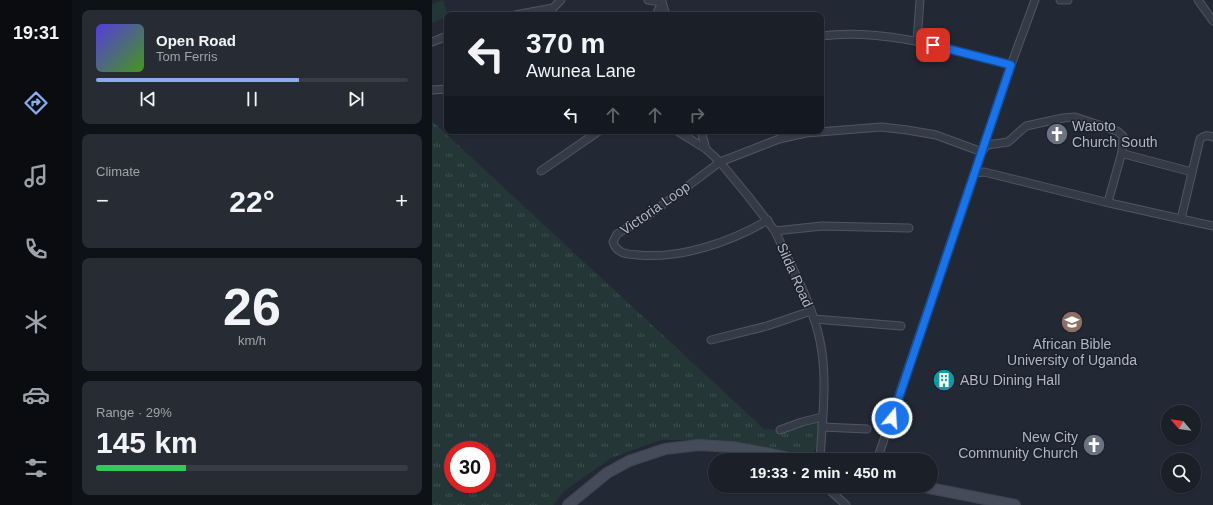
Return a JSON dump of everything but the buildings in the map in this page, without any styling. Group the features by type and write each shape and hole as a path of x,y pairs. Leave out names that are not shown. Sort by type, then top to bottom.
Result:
{"street":[{"path":"531,12 553,8 561,0"},
{"path":"648,0 662,1"},
{"path":"917,41 920,0"},
{"path":"879,453 1011,65 1035,0"},
{"path":"1060,0 1068,0"},
{"path":"1198,0 1213,21"},
{"path":"657,12 662,1"},
{"path":"662,1 665,12"},
{"path":"824,36 846,34 866,35 917,41 1011,65"},
{"path":"432,42 444,37"},
{"path":"432,90 444,89"},
{"path":"982,152 987,145 1008,142 1026,126 1063,118 1075,117 1117,131 1123,136 1122,152 1108,202"},
{"path":"824,132 881,127 907,130 936,135 982,152"},
{"path":"541,171 595,134"},
{"name":"Silda Road","path":"682,134 706,149 720,162 768,220 775,231 811,311 820,340 824,369 820,453"},
{"path":"702,134 706,149"},
{"path":"720,162 779,139 802,134"},
{"path":"1181,218 1200,140 1203,136 1207,135 1213,137"},
{"path":"1122,152 1124,154 1192,172"},
{"name":"Victoria Loop","path":"720,162 649,215 616,234 613,242 614,248 618,252 626,254 647,256 680,253 742,234 768,220"},
{"path":"975,173 984,172 1213,226"},
{"path":"775,231 822,226 909,228"},
{"path":"711,340 767,326 811,311"},
{"path":"814,319 901,326"},
{"path":"780,430 798,423 822,417"},
{"path":"822,427 867,429"},
{"path":"568,505 606,473 629,462 665,449 699,445 732,447 763,453"},
{"path":"938,490 1015,505"},
{"path":"833,493 846,505"}],"green space":[{"path":"443,0 447,12 444,12 444,18 432,23 432,4"},
{"path":"432,121 444,132 444,134 446,134 764,429 775,430 780,433 786,432 801,425 818,420 815,448 812,453 795,453 713,440 660,440 611,458 564,491 553,505 432,505"}],"place":[{"name":"Watoto Church South","path":"1057,134"},
{"name":"African Bible University of Uganda","path":"1072,322"},
{"name":"ABU Dining Hall","path":"944,380"},
{"name":"New City Community Church","path":"1094,445"}],"route":[{"path":"892,418 1011,65 933,45"}]}
